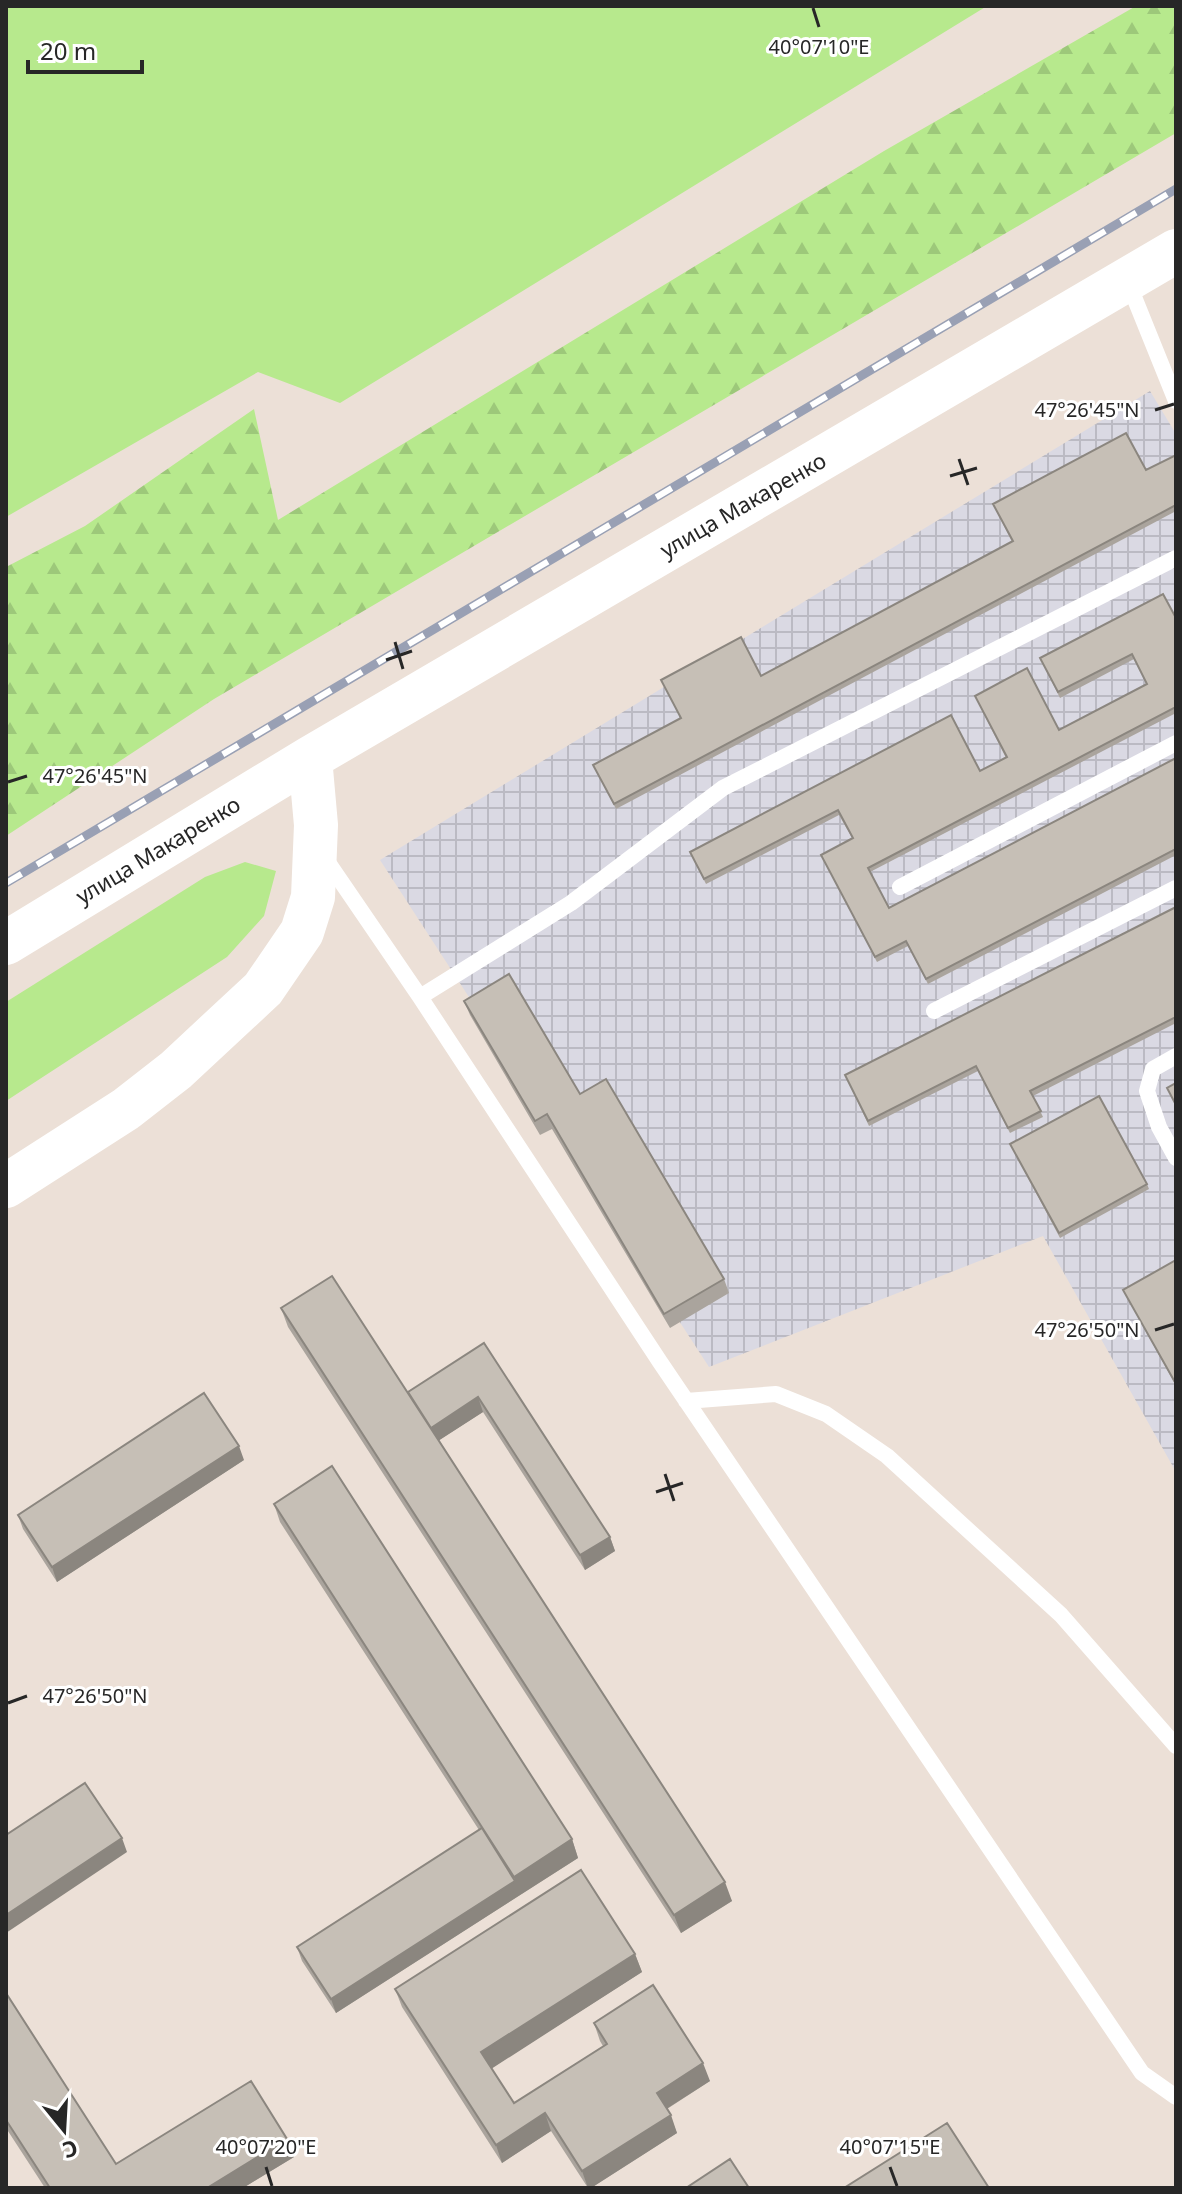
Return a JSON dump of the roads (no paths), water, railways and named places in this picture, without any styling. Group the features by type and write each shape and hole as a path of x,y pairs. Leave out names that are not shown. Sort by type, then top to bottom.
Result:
{"main road":[{"name":"улица Макаренко","path":"6,943 310,758 1176,251"},
{"path":"6,1186 138,1099 176,1070 263,989 302,932 313,897 316,847 310,758"}],"lane":[{"path":"1127,280 1176,401"},
{"path":"420,997 571,903 723,788 1176,558"},
{"path":"900,887 1176,743"},
{"path":"316,847 420,997 686,1401 1142,2073 1176,2097"},
{"path":"934,1011 1176,888"},
{"path":"1176,1056 1153,1069 1147,1091 1159,1127 1176,1158"},
{"path":"686,1401 776,1394 826,1414 887,1456 1061,1615 1176,1746"}],"railway":[{"path":"6,883 1176,189"}]}
